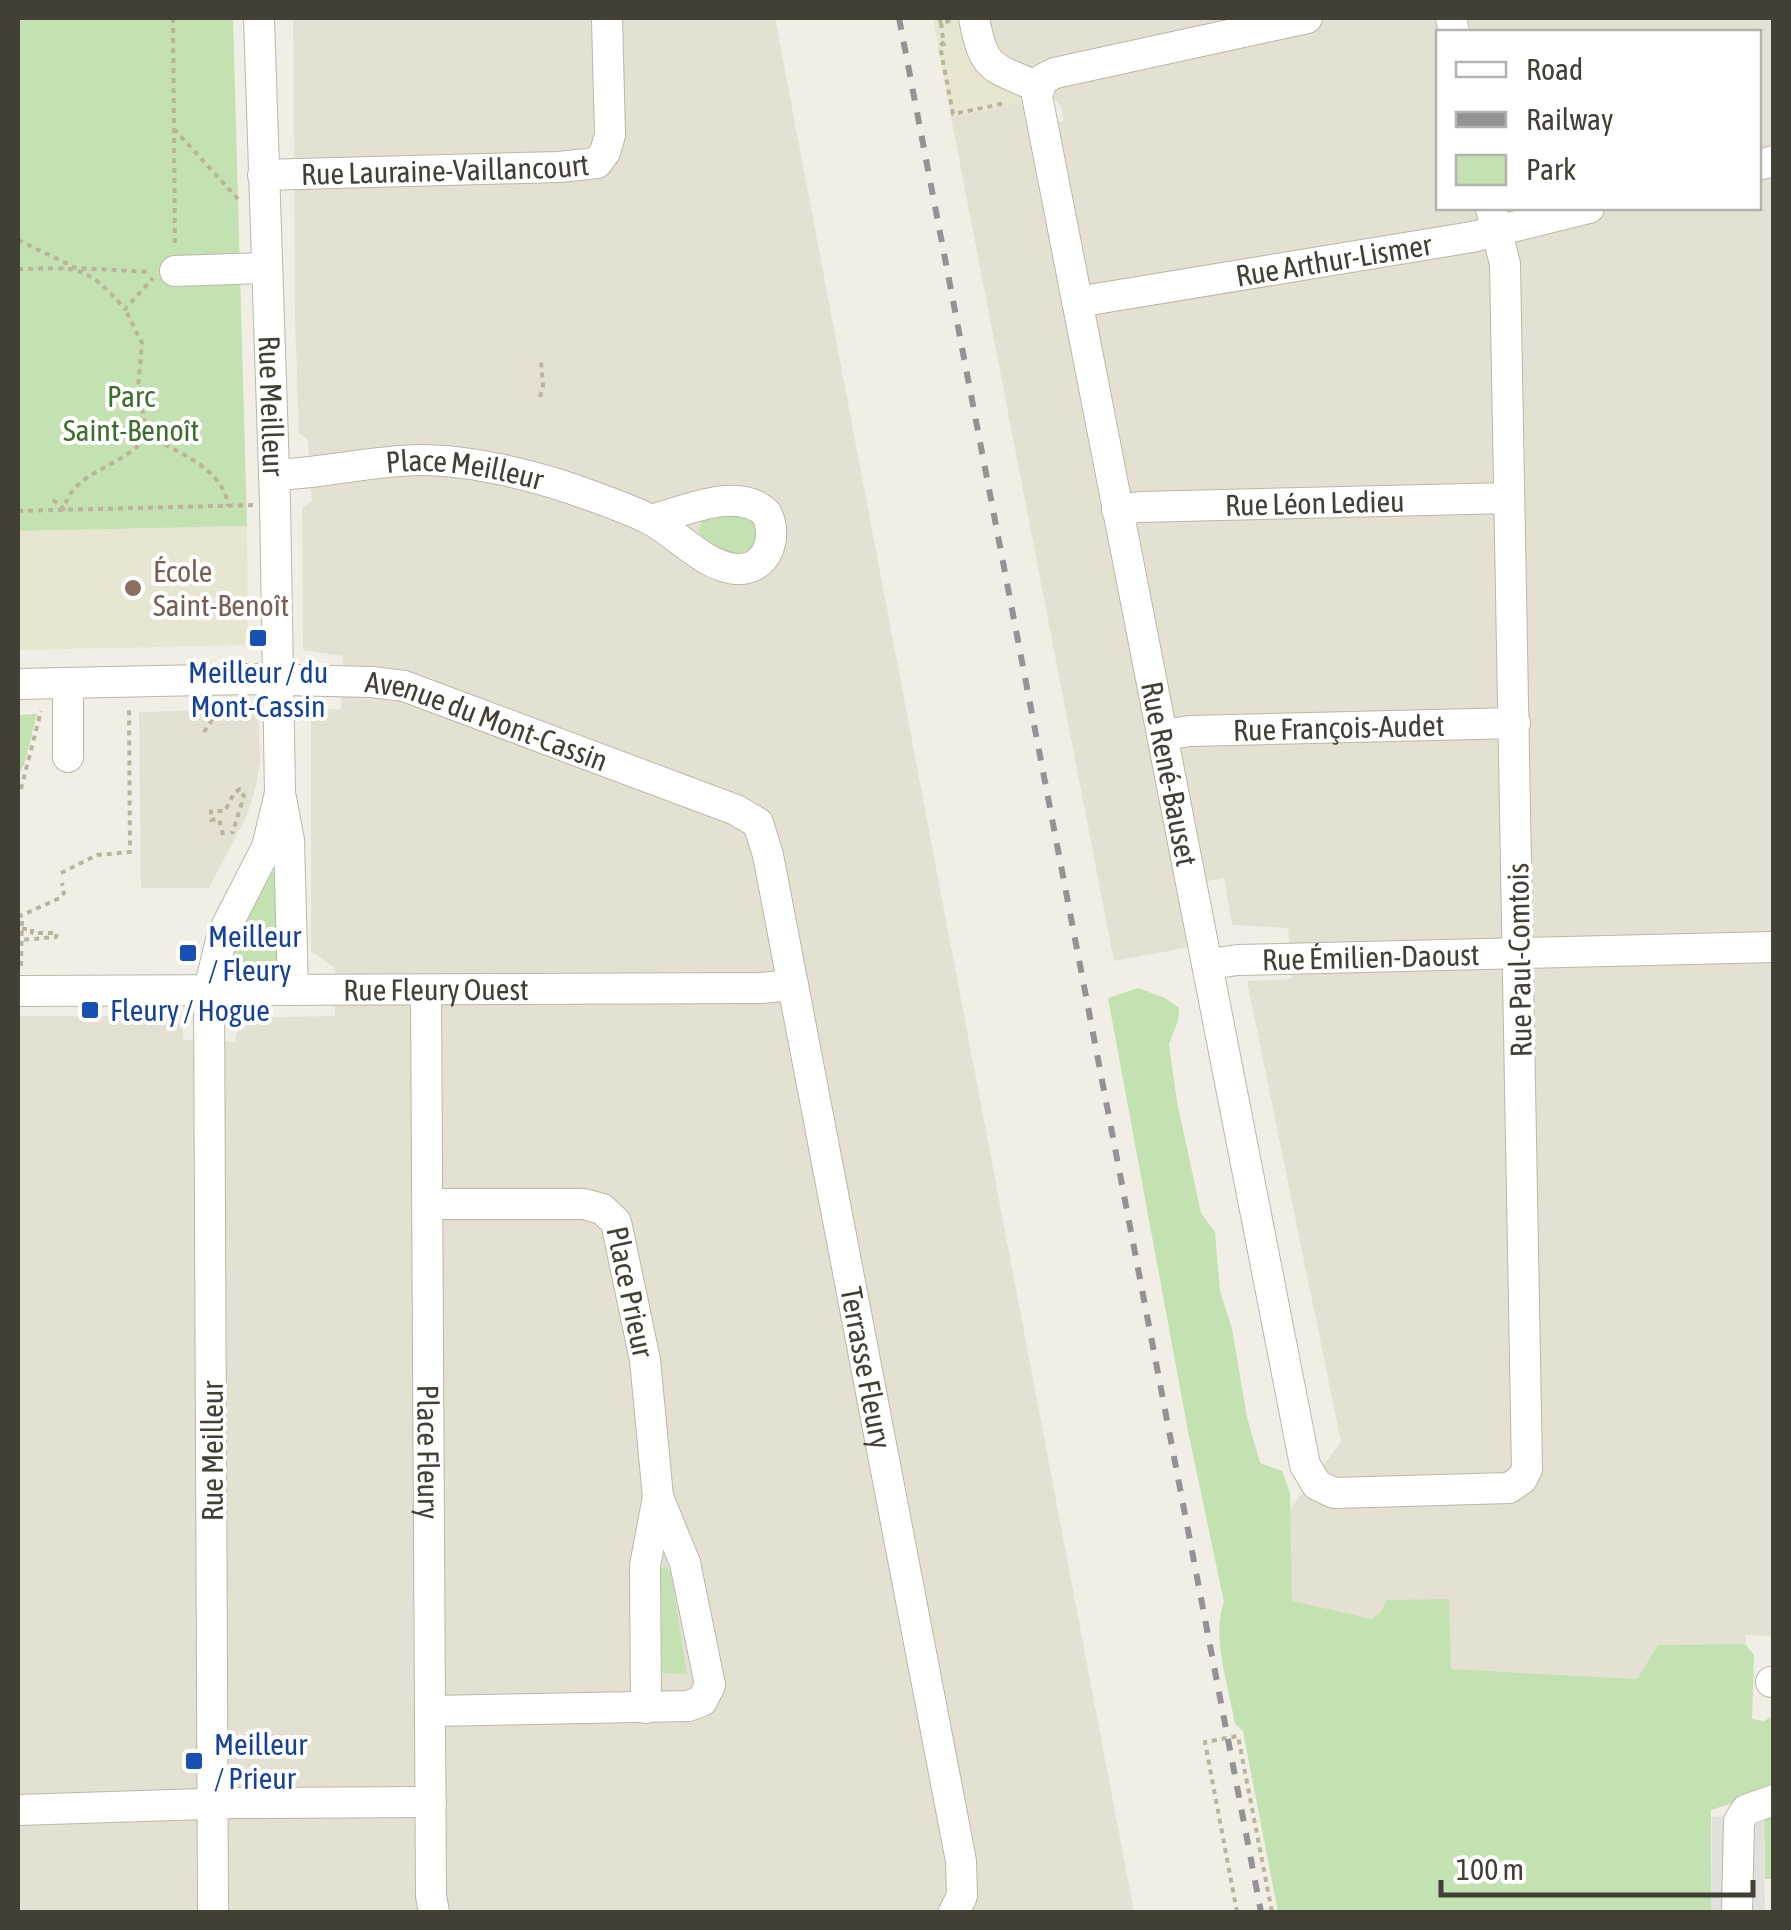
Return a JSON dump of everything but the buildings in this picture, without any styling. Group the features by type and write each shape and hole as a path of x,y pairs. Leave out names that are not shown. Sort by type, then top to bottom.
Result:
{"street":[{"name":"Rue Meilleur","path":"259,18 280,794 289,840 293,990"},
{"name":"Rue Lauraine-Vaillancourt","path":"263,175 597,163 610,135 607,18"},
{"path":"974,18 981,52 988,62 1033,90 1055,73 1307,18"},
{"name":"Rue René-Bauset","path":"1033,90 1164,735 1305,1465"},
{"name":"Rue Arthur-Lismer","path":"1077,302 1494,219 1572,210"},
{"name":"Rue Paul-Comtois","path":"1305,1465 1317,1486 1334,1492 1498,1489 1514,1486 1525,1474 1505,264 1494,219"},
{"path":"175,271 266,268"},
{"name":"Place Meilleur","path":"274,475 435,461 535,478 651,520"},
{"name":"Rue Léon Ledieu","path":"1117,510 1509,498"},
{"name":"Avenue du Mont-Cassin","path":"18,684 278,680 377,682 420,690 742,812 760,826"},
{"path":"68,683 68,758"},
{"name":"Rue François-Audet","path":"1164,735 1190,731 1515,722"},
{"name":"Rue Meilleur","path":"213,1912 210,989 197,959 208,918 280,794"},
{"name":"Terrasse Fleury","path":"760,826 962,1860 964,1884 956,1910"},
{"name":"Rue Émilien-Daoust","path":"1209,964 1238,960 1774,947"},
{"name":"Rue Fleury Ouest","path":"19,981 293,990 761,988 793,984"},
{"name":"Place Fleury","path":"426,990 430,1802 434,1912"},
{"name":"Place Prieur","path":"428,1204 584,1204 602,1208 612,1217 621,1234 644,1360 658,1497 685,1563 710,1685 708,1694 698,1704 430,1711"},
{"name":"Place Prieur","path":"646,1708 645,1566 658,1497"},
{"path":"1738,1912 1739,1821 1746,1810 1774,1800"},
{"path":"18,1810 430,1802"}],"path":[{"path":"173,18 175,271"},
{"path":"940,23 944,44 940,46 952,114 1033,90"},
{"path":"174,129 245,204"},
{"path":"18,240 100,283 125,309 142,343 138,388 147,435 214,477 224,487 228,506"},
{"path":"18,269 158,272 125,309"},
{"path":"540,397 544,386 541,361"},
{"path":"64,509 66,501 97,471 129,456 147,435"},
{"path":"53,500 64,509"},
{"path":"18,511 254,505"},
{"path":"204,732 214,717 214,707"},
{"path":"61,872 97,855 130,852 129,709"},
{"path":"21,789 41,711"},
{"path":"223,835 219,819 211,820 211,812 225,811 234,793 240,790 244,796 232,834"},
{"path":"19,981 20,916 60,898 64,893 62,883"},
{"path":"22,929 32,933 57,932 56,937 22,940"},
{"path":"1237,1912 1205,1742 1238,1736 1272,1912"}],"shaded area":[{"path":"293,18 775,18 1134,1912 18,1912 19,1016 182,1016 183,1040 235,1042 239,1018 335,1016 335,968 311,951 311,710 341,709 343,656 303,650 302,508 312,501 308,440 299,433"},
{"path":"933,18 990,18 998,57 1020,67 1024,102 951,117"},
{"path":"990,18 1773,18 1773,1636 1746,1635 1745,1644 1659,1645 1637,1679 1450,1669 1448,1599 1382,1611 1373,1619 1292,1602 1290,1509 1341,1442 1247,981 1292,979 1288,928 1232,925 1224,878 1180,886 1190,947 1114,961 951,117 1024,102 1028,126 1064,121 1061,106 1025,71 998,57"},
{"name":"École Saint-Benoît","path":"247,526 248,645 18,650 18,531"},
{"path":"251,709 259,716 260,763 255,790 247,815 209,888 141,888 139,712"},
{"path":"1730,1816 1739,1821 1764,1822 1765,1912 1711,1912 1712,1817"}],"green space":[{"name":"Parc Saint-Benoît","path":"18,18 233,18 247,526 18,531"},
{"path":"738,515 756,529 755,544 748,550 726,551 699,533 701,521"},
{"path":"37,714 24,765 18,775 18,715"},
{"path":"270,870 276,874 278,958 270,966 247,965 237,959 233,947"},
{"path":"1138,988 1179,1008 1169,1044 1177,1102 1201,1213 1215,1232 1220,1291 1232,1329 1247,1417 1260,1463 1282,1471 1290,1493 1292,1601 1372,1619 1382,1611 1386,1600 1449,1599 1451,1669 1637,1679 1658,1645 1745,1644 1754,1655 1752,1719 1764,1721 1773,1716 1773,1790 1711,1810 1711,1912 1278,1912 1243,1731 1235,1724 1222,1663 1219,1631 1224,1602 1188,1431 1108,998"},
{"path":"665,1565 671,1573 687,1674 662,1673 661,1569"},
{"path":"1773,1809 1773,1879 1765,1879 1764,1815"}],"railway":[{"path":"899,18 1261,1912"}],"place":[{"name":"École Saint-Benoît","path":"133,588"},
{"name":"Meilleur / du Mont-Cassin","path":"258,638"},
{"name":"Meilleur / Fleury","path":"188,953"},
{"name":"Fleury / Hogue","path":"90,1010"},
{"name":"Meilleur / Prieur","path":"194,1761"}]}
